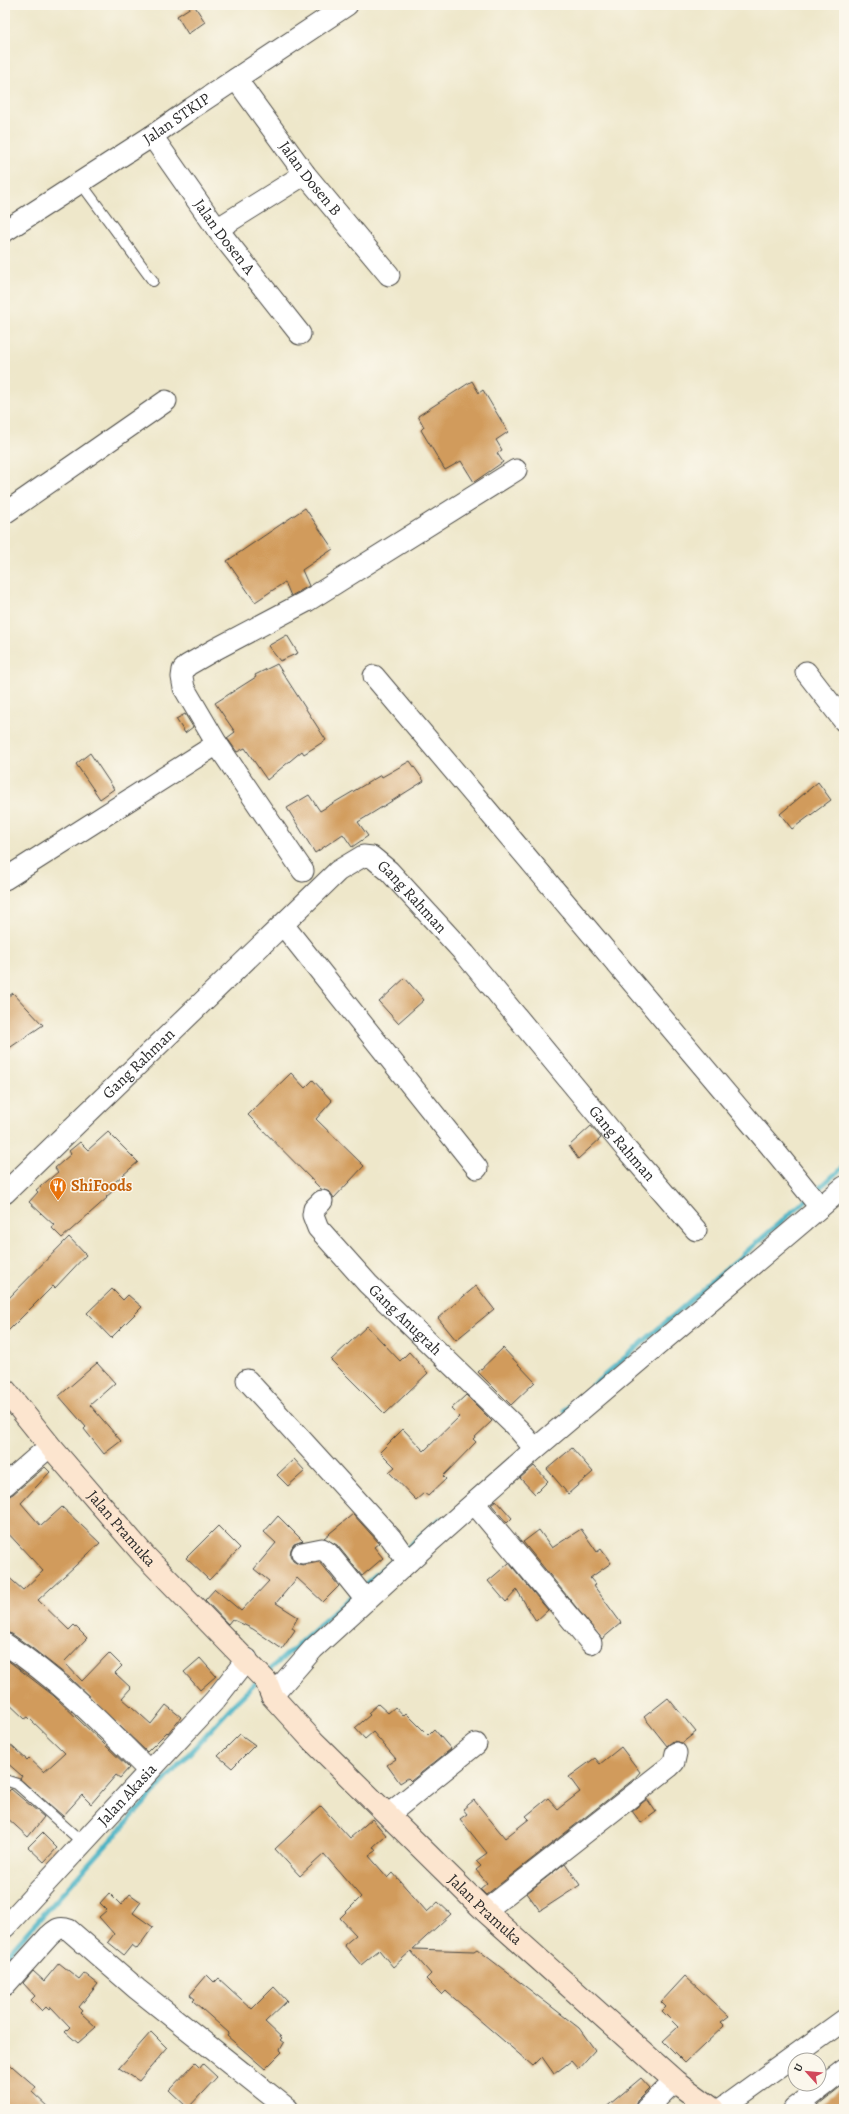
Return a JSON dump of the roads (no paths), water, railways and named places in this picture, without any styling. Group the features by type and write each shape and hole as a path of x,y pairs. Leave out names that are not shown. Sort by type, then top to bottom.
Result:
{"street":[{"name":"Jalan STKIP","path":"5,232 152,136 347,5"},
{"name":"Jalan Dosen B","path":"236,79 305,174 389,275"},
{"name":"Jalan Dosen A","path":"152,136 217,229 300,334"},
{"path":"217,229 305,174"},
{"path":"5,513 166,401"},
{"path":"303,871 217,744 184,688 182,677 188,665 307,601 516,470"},
{"path":"806,672 844,721"},
{"path":"374,676 778,1155 805,1191 820,1207"},
{"path":"5,879 217,744"},
{"name":"Gang Rahman","path":"5,1193 284,926 338,871 353,860 363,856 372,857 379,862 465,954 626,1149 696,1230"},
{"path":"284,926 477,1168"},
{"name":"Jalan Akasia","path":"5,1927 148,1770 215,1700 259,1675 313,1649 359,1591 400,1551 474,1503 529,1442 844,1187"},
{"name":"Gang Anugrah","path":"322,1201 314,1209 313,1215 318,1228 368,1284 529,1442"},
{"path":"247,1380 400,1551"},
{"name":"Jalan Pramuka","path":"5,1390 50,1446 144,1555 259,1675 313,1741 485,1911 675,2081 713,2109"},
{"path":"5,1485 50,1446"},
{"path":"474,1503 591,1643"},
{"path":"302,1553 322,1549 328,1553 359,1591"},
{"path":"5,1644 26,1658 66,1690 148,1770"},
{"path":"388,1815 476,1744"},
{"path":"485,1911 669,1767 674,1762 676,1753"},
{"path":"5,1985 49,1936 56,1929 63,1927 137,1989 288,2109"},
{"path":"721,2109 844,2020"},
{"path":"794,2109 844,2070"},
{"path":"646,2109 675,2081"}],"lane":[{"path":"80,182 153,281"},
{"path":"5,1780 17,1784 82,1842"}],"waterway":[{"path":"815,1192 844,1166"},
{"path":"565,1410 807,1199"},
{"path":"405,1550 440,1519"},
{"path":"361,1588 397,1556"},
{"path":"266,1673 355,1593"},
{"path":"5,1957 234,1704 259,1680"}],"place":[{"name":"ShiFoods","path":"58,1201"}]}
